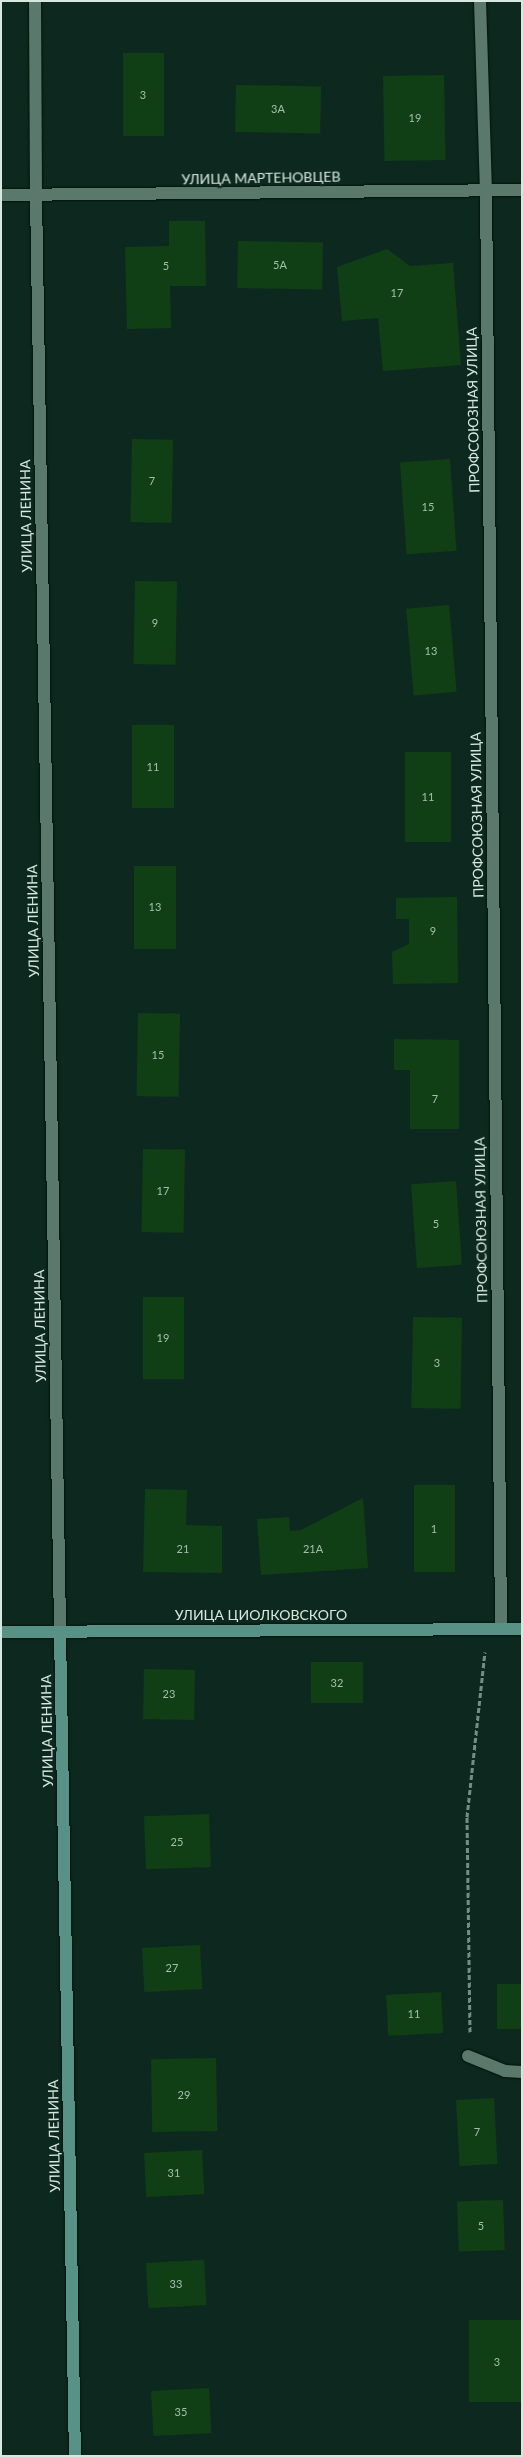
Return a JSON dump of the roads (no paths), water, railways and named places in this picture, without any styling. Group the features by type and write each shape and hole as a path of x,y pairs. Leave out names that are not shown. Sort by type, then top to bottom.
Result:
{"main road":[{"name":"УЛИЦА ЦИОЛКОВСКОГО","path":"1,1632 522,1629"},
{"name":"УЛИЦА ЛЕНИНА","path":"60,1632 75,2456"}],"street":[{"name":"УЛИЦА ЛЕНИНА","path":"35,1 36,195 60,1632"},
{"name":"ПРОФСОЮЗНАЯ УЛИЦА","path":"480,1 486,191 501,1629"},
{"name":"УЛИЦА МАРТЕНОВЦЕВ","path":"1,195 522,190"},
{"path":"468,2056 505,2071 522,2072"}]}
